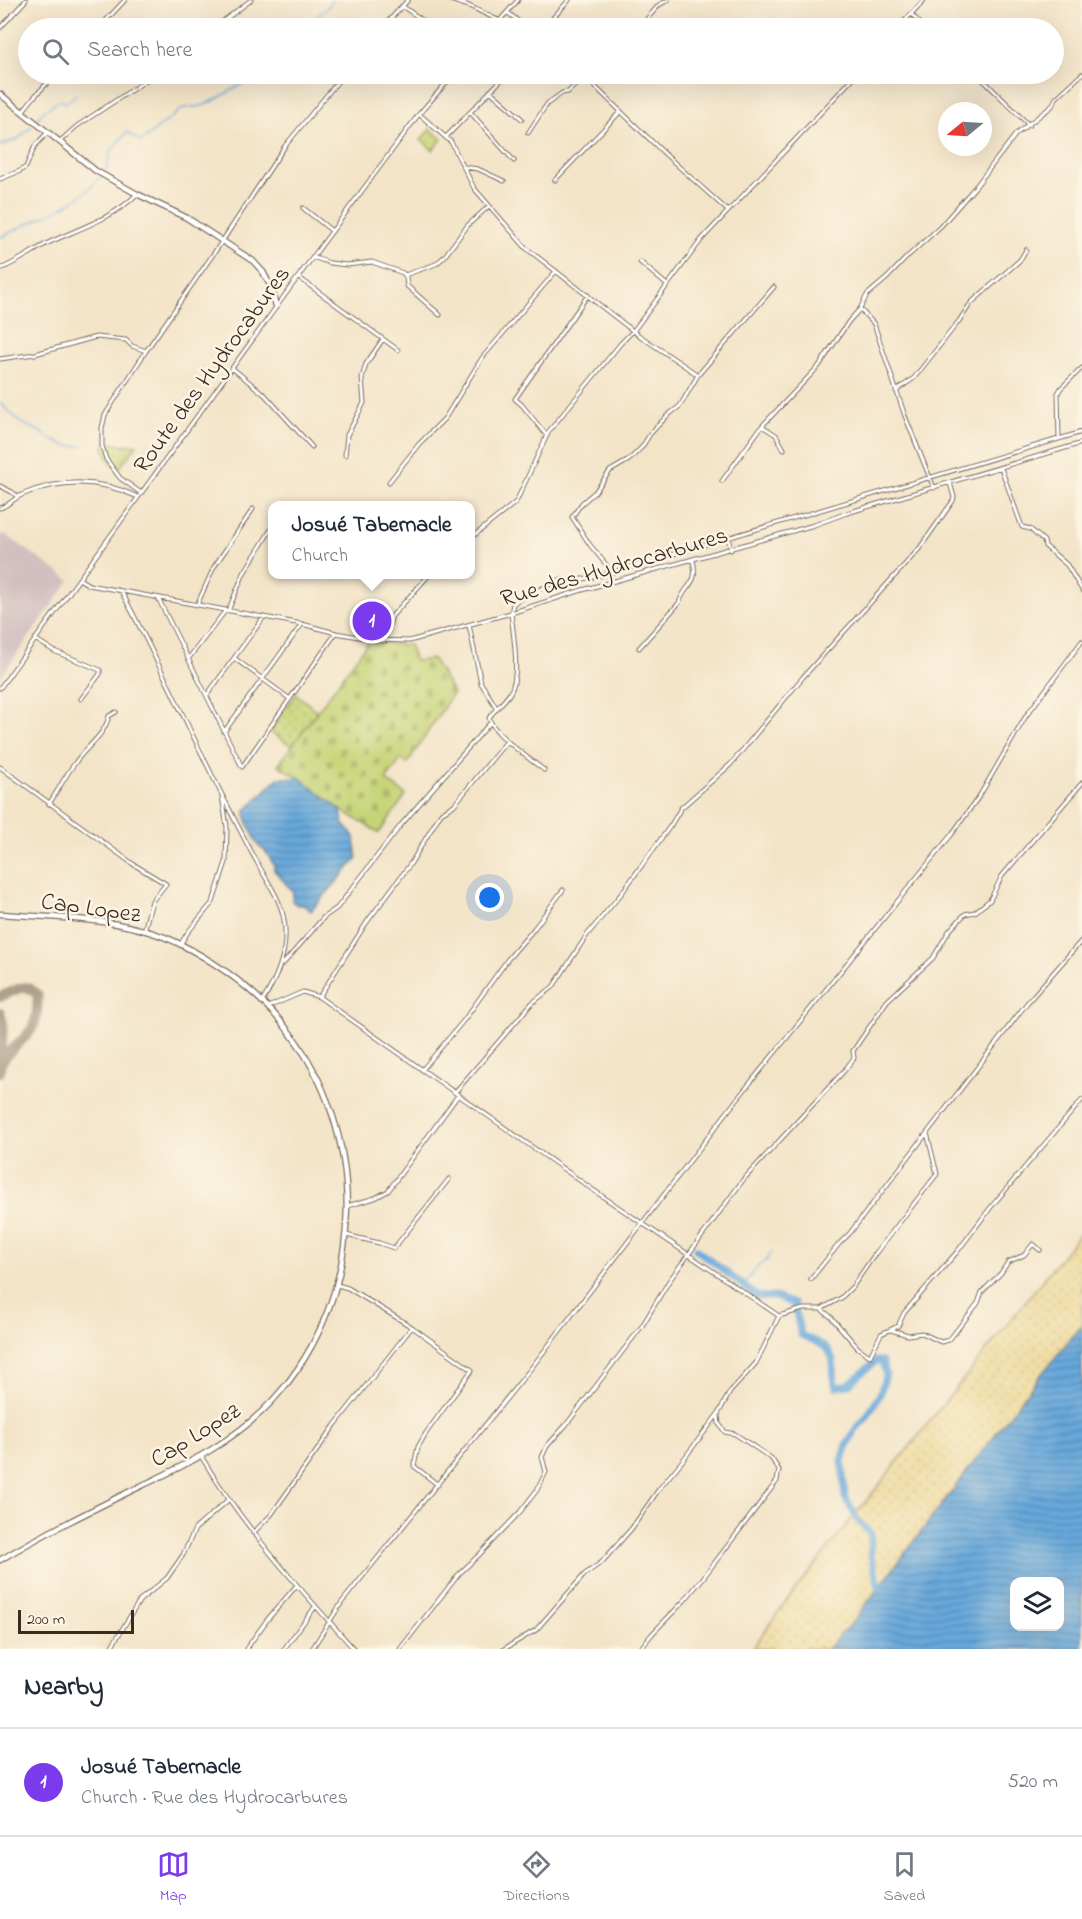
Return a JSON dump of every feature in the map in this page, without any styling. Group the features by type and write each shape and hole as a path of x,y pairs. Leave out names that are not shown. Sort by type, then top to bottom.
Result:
{"street":[{"path":"0,28 26,0"},
{"path":"108,18 125,0"},
{"path":"227,18 251,0"},
{"path":"391,18 408,0"},
{"path":"450,0 494,18"},
{"path":"502,18 518,0"},
{"path":"553,18 569,0"},
{"path":"648,18 659,5 668,0"},
{"path":"907,18 924,0"},
{"path":"402,6 419,18"},
{"path":"507,12 514,18"},
{"path":"911,14 915,18"},
{"path":"722,481 762,426 819,366 849,321 860,309 867,295 940,227 976,186 1016,134 1052,106 1056,98 1082,74"},
{"path":"22,112 46,84"},
{"path":"58,142 77,126 141,84"},
{"path":"140,495 120,478 106,459 102,446 102,428 109,408 285,146 336,84"},
{"name":"Route des Hydrocabures","path":"0,688 312,257 419,114 445,84"},
{"path":"446,138 497,84"},
{"path":"528,133 538,115 547,105 562,93 568,92 575,84"},
{"path":"592,84 728,210"},
{"path":"475,535 516,502 547,436 561,415 634,330 702,239 848,84"},
{"path":"987,84 1029,125"},
{"path":"490,91 522,119"},
{"path":"0,94 96,171 187,218 253,261 263,272 271,287 276,306"},
{"path":"555,180 620,111"},
{"path":"470,112 514,160"},
{"path":"419,114 455,149 471,183 526,248 637,334 698,375"},
{"path":"0,179 26,167 35,146 47,133"},
{"path":"464,167 478,169 504,181"},
{"path":"0,269 112,214 125,206 137,194"},
{"path":"312,257 346,265 372,262 405,275 436,264 468,225 489,206"},
{"path":"303,208 332,231"},
{"path":"896,391 914,378 971,303 1020,260 1026,250"},
{"path":"640,262 667,285"},
{"path":"389,482 419,444 445,418 482,358 556,271"},
{"path":"405,275 407,286 440,315"},
{"path":"298,277 398,350"},
{"path":"608,574 609,568 590,545 572,517 582,503 595,492 610,471 629,460 656,428 680,406 698,375 774,287"},
{"path":"547,436 515,399 588,295"},
{"path":"860,309 874,324 896,391 934,488"},
{"path":"0,359 36,354 96,337 126,340 132,346 146,351"},
{"path":"345,455 347,435 364,403 362,378 366,364 383,339"},
{"path":"232,368 266,395 312,447"},
{"path":"1059,439 1059,393 1061,388 1082,368"},
{"path":"762,426 776,435 784,449"},
{"path":"544,770 507,740 490,723 489,718 510,693 516,679 511,613 513,604 518,600 559,580 573,582 608,574 1082,432"},
{"name":"Rue des Hydrocarbures","path":"79,579 89,585 302,624 336,633 384,641 409,641 511,613 579,591 731,550 1082,443"},
{"path":"1001,468 1022,527 1030,529 1067,565 1082,590"},
{"path":"0,508 8,506 23,494 60,484 79,482 140,495"},
{"path":"347,1206 375,1198 388,1191 457,1093 532,1003 553,987 587,935 621,894 681,808 730,764 803,677 919,549 953,501 950,483"},
{"path":"0,486 18,497"},
{"path":"197,605 214,567 253,509"},
{"path":"188,659 227,611 244,573 268,534"},
{"path":"728,538 731,550"},
{"path":"639,648 679,603 681,596 693,581 696,571 693,560"},
{"path":"384,641 392,616 426,579"},
{"path":"121,591 276,897 284,918 285,934 281,966 262,1002"},
{"path":"158,598 242,766 336,633"},
{"path":"207,695 264,618"},
{"path":"224,732 302,624"},
{"path":"469,625 482,683 496,707"},
{"path":"35,639 54,651 100,670 100,674 81,699"},
{"path":"312,1649 357,1584 532,1367 738,1098 952,834 980,795 1026,716 1082,641"},
{"path":"234,658 290,699"},
{"path":"49,804 74,763 95,743 109,716 116,712"},
{"path":"281,966 324,917 337,908 401,825 490,723"},
{"path":"320,997 367,922 411,863 441,813 453,805 468,789 507,740"},
{"path":"0,767 133,864 166,884 152,901 144,931"},
{"path":"400,1649 453,1581 513,1519 537,1490 546,1472 542,1457 547,1446 566,1425 642,1326 688,1253 743,1180 854,1058 853,1051 887,1001 933,958 949,931 965,914 975,912 990,900 1002,876 1082,783"},
{"path":"180,945 213,902 226,862 227,827 221,792"},
{"path":"422,1070 464,1020 501,968 563,890"},
{"name":"Cap Lopez","path":"0,914 99,922 144,931 180,945 226,971 268,1007 308,1060 330,1106 344,1159 347,1206 346,1235 337,1285 318,1335 298,1370 249,1424 201,1456 34,1540 0,1560"},
{"path":"811,1279 850,1233 1027,1003 1082,940"},
{"path":"268,1007 303,992 320,997 599,1194 778,1316 803,1309 821,1309 841,1299 853,1286 937,1174 927,1133"},
{"path":"821,1309 858,1348 870,1356 881,1334 898,1326 904,1313 1082,1100"},
{"path":"346,1235 394,1248 449,1179"},
{"path":"890,1329 908,1335 922,1333 941,1342 949,1340 978,1303 982,1292 1001,1273 1008,1262 1024,1255 1033,1244 1040,1250"},
{"path":"337,1285 348,1288 412,1327 472,1370 418,1447 414,1466 438,1485"},
{"path":"504,1649 536,1630 585,1574 602,1562 632,1528 658,1489 684,1460 718,1414 730,1392 756,1363 778,1316"},
{"path":"254,1533 271,1515 335,1425 412,1327"},
{"path":"640,1649 697,1586 777,1481 778,1470 774,1461 735,1434 725,1432 719,1424 718,1414"},
{"path":"201,1456 228,1500 254,1533 354,1649"},
{"path":"110,1649 140,1600 157,1587 183,1555 195,1529 228,1500"},
{"path":"246,1649 297,1585"},
{"path":"284,1649 315,1606"}],"shaded area":[{"path":"3,533 70,580 0,678 0,537"}],"green space":[{"path":"430,129 442,139 433,150 421,140"},
{"path":"106,444 137,445 118,470 107,458 104,446"},
{"path":"368,642 409,645 415,661 433,659 453,693 407,764 401,759 386,780 406,795 379,833 341,810 300,778 278,765"},
{"path":"296,694 317,711 292,746 269,731"}],"sand":[{"path":"1082,1231 1082,1325 1035,1382 855,1619 827,1649 752,1649 787,1600"}],"water":[{"path":"278,778 300,778 341,810 343,823 355,838 357,859 311,911 292,901 293,892 274,870 274,865 264,849 259,847 248,824 245,811"},
{"path":"1082,1325 1082,1649 827,1649 855,1619 1035,1382"}],"waterway":[{"path":"316,18 332,0"},
{"path":"106,170 111,151 127,132 141,142 183,108 202,106 242,84"},
{"path":"36,120 45,110 60,100 65,103 76,95"},
{"path":"0,146 18,139 32,126"},
{"path":"0,238 66,206 90,188 100,177"},
{"path":"0,403 21,423 56,442 68,446 81,446"},
{"path":"696,1249 757,1296 776,1297 794,1304 801,1335 826,1348 832,1356 836,1387 848,1385 876,1361 882,1361 886,1374 880,1394 866,1418 855,1430 842,1460 845,1497 858,1521 871,1534 871,1555 879,1588"},
{"path":"743,1286 759,1265 767,1260 772,1251"}],"taxiway":[{"path":"0,997 24,987 38,995 36,1017 31,1030 8,1053 1,1064"},
{"path":"0,1013 3,1023 0,1072"}],"place":[{"name":"Josué Tabernacle","path":"372,621"}]}
